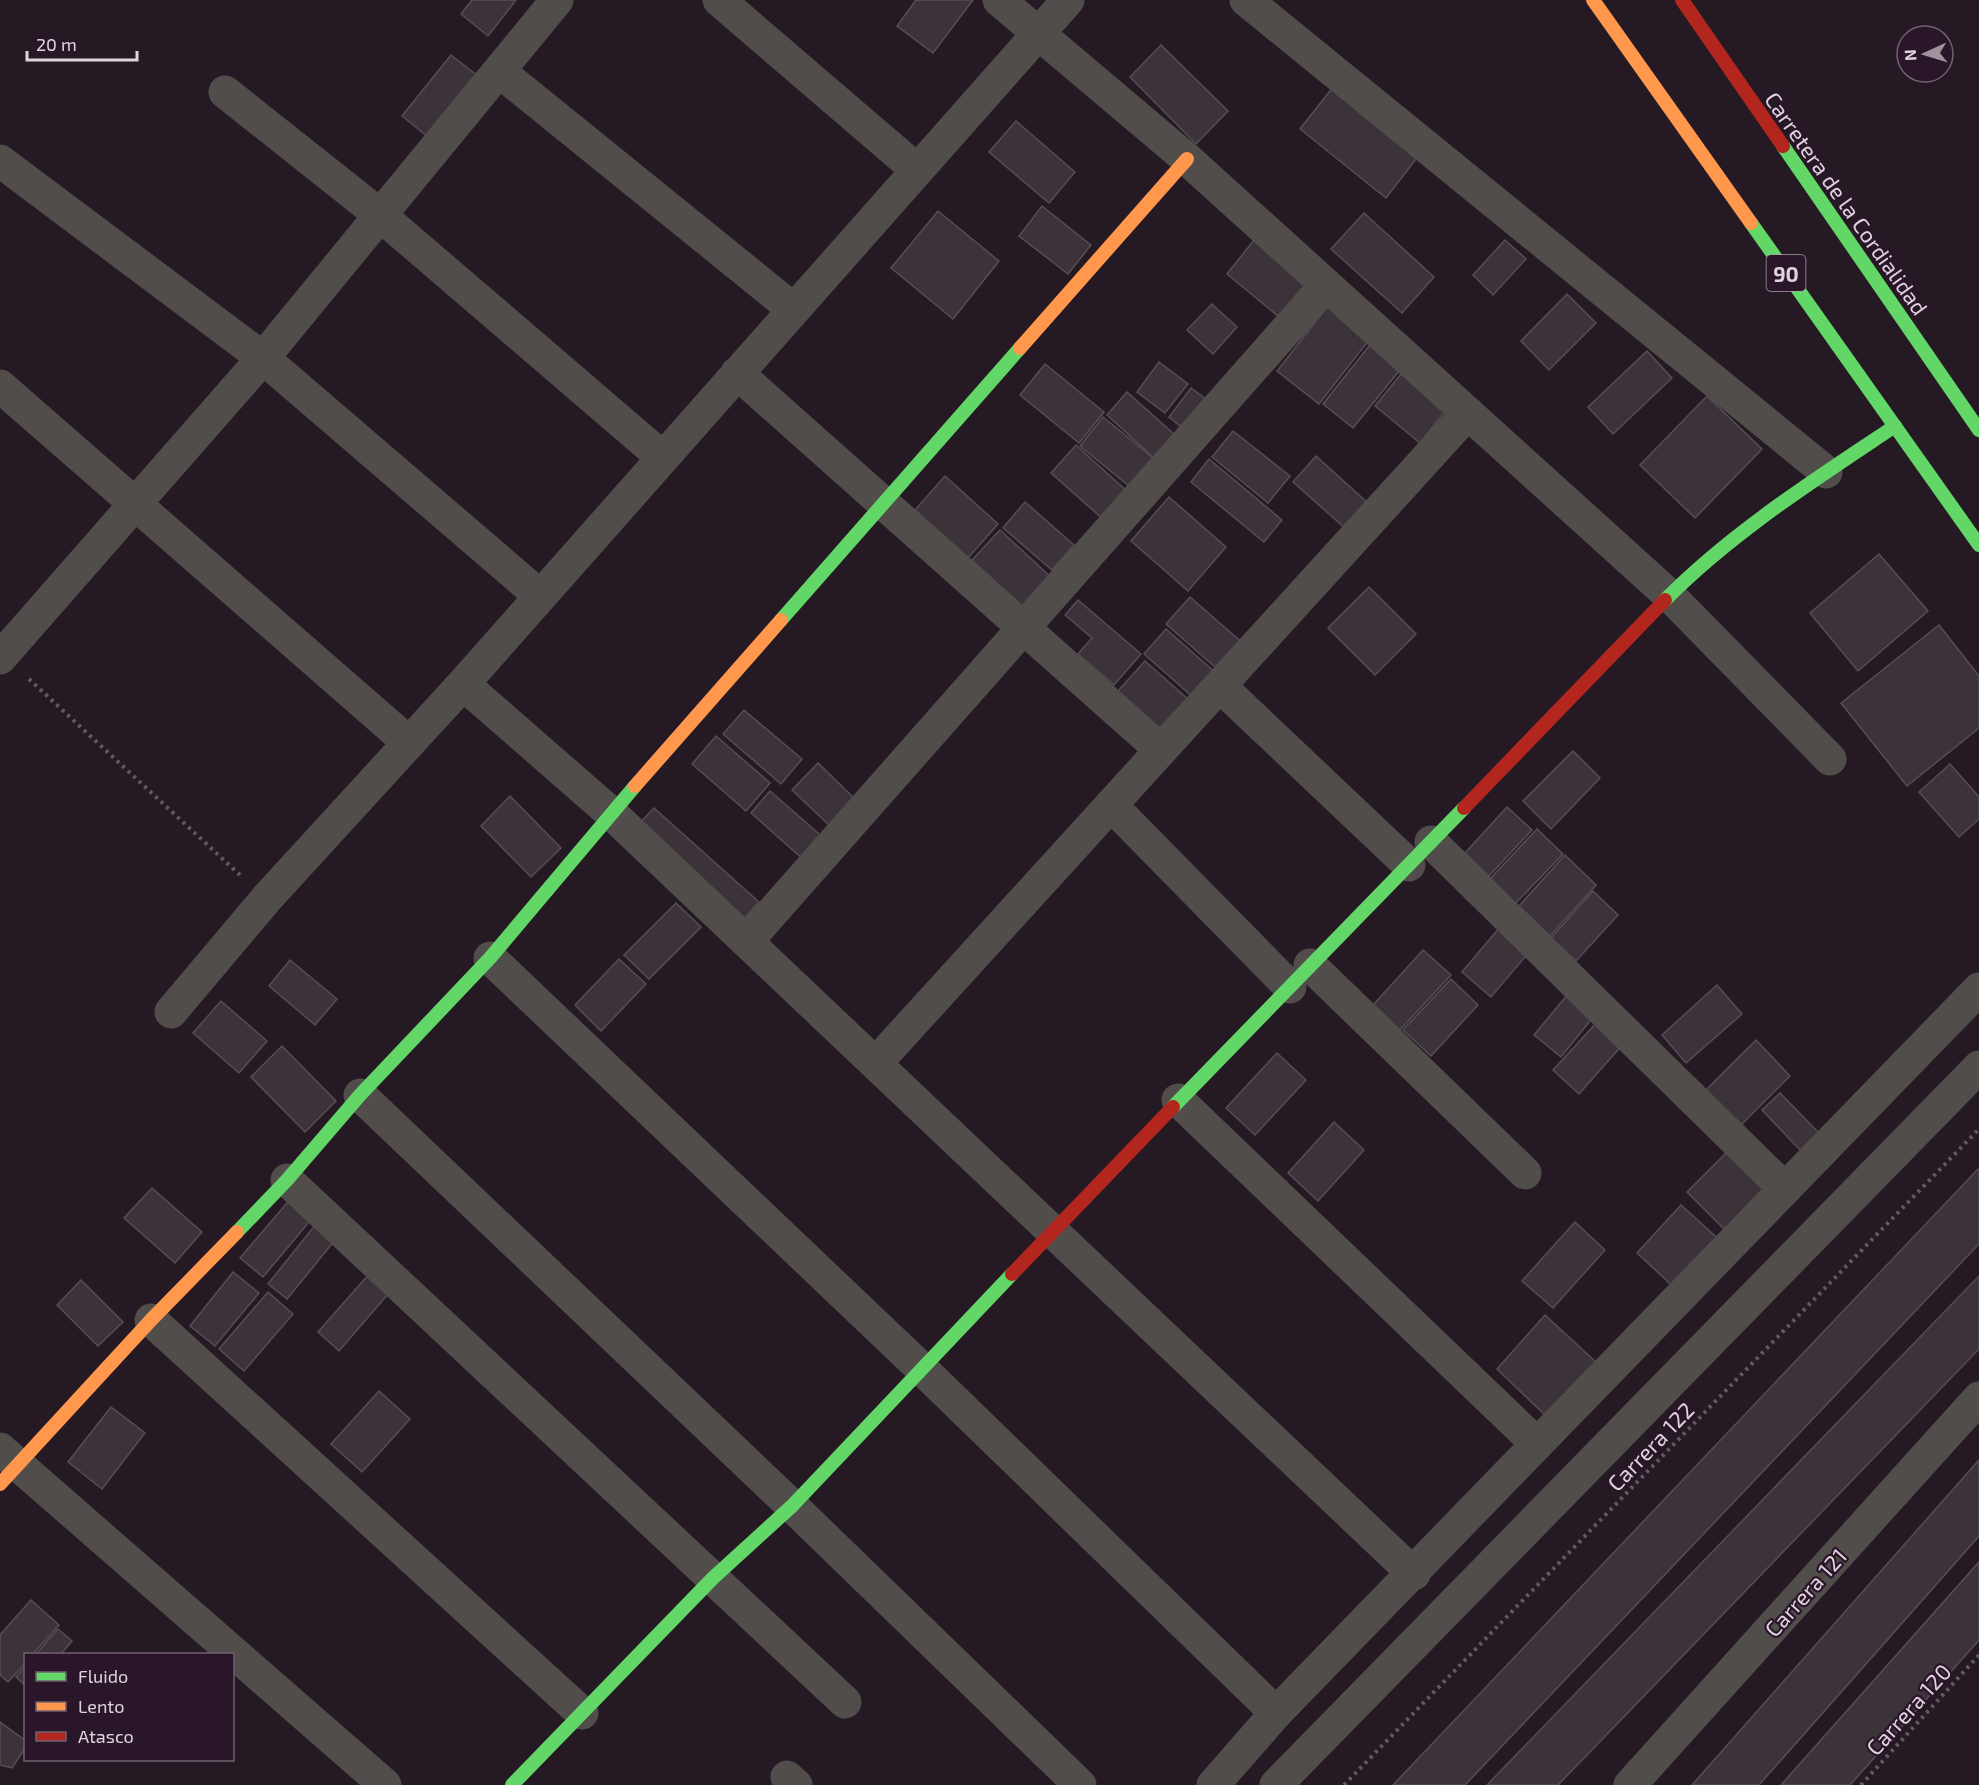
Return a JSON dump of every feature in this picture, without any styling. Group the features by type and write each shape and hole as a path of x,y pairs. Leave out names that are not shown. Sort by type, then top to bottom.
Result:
{"main road":[{"name":"90","path":"1593,0 1979,545"},
{"name":"Carretera de la Cordialidad","path":"1682,0 1979,430"},
{"path":"6,1466 287,1180 360,1095 490,958 612,813 1187,159"},
{"path":"513,1785 713,1578 792,1506 1178,1100 1699,566 1826,472 1895,426"}],"street":[{"path":"1,657 263,358 557,0"},
{"path":"719,0 917,170"},
{"path":"999,0 1187,159 1670,596 1830,759"},
{"path":"171,1012 267,898 463,684 539,595 1068,0"},
{"path":"1246,0 1826,472"},
{"path":"499,71 793,309"},
{"path":"225,92 380,215 662,457"},
{"path":"0,161 263,358 539,595"},
{"path":"747,941 1326,285"},
{"path":"737,373 1161,750"},
{"path":"0,386 408,742"},
{"path":"876,1063 1468,413"},
{"path":"463,684 612,813 1413,1574"},
{"path":"1220,686 1420,854 1785,1188"},
{"path":"1111,805 1300,976 1525,1173"},
{"path":"490,958 923,1370 1276,1713"},
{"path":"1213,1785 1276,1713 1979,989"},
{"path":"1276,1785 1976,1076"},
{"path":"360,1095 792,1506 1080,1785"},
{"path":"1178,1100 1538,1444"},
{"path":"287,1180 845,1702"},
{"path":"151,1320 582,1713"},
{"name":"Carrera 121","path":"1630,1785 1979,1398"},
{"path":"6,1466 228,1653"},
{"path":"234,1658 385,1785"}],"path":[{"path":"1,657 267,898"},
{"name":"Carrera 122","path":"1344,1785 1979,1129"},
{"name":"Carrera 120","path":"1861,1785 1979,1655"}],"building":[{"path":"472,0 516,0 488,36 461,14"},
{"path":"916,0 973,0 933,53 897,26"},
{"path":"1161,45 1228,111 1196,144 1130,77"},
{"path":"451,55 483,80 433,141 402,116"},
{"path":"1337,82 1423,150 1386,198 1300,129"},
{"path":"1016,121 1075,172 1049,203 989,152"},
{"path":"1042,206 1091,245 1068,274 1019,236"},
{"path":"938,211 999,261 953,319 891,268"},
{"path":"1364,213 1434,277 1402,313 1331,249"},
{"path":"1254,240 1311,288 1284,321 1227,274"},
{"path":"1505,240 1526,259 1493,295 1473,275"},
{"path":"1567,294 1596,323 1549,370 1521,341"},
{"path":"1331,302 1373,335 1319,404 1277,371"},
{"path":"1212,304 1237,327 1213,354 1187,330"},
{"path":"1373,341 1403,366 1353,428 1323,404"},
{"path":"1647,351 1672,378 1613,434 1588,407"},
{"path":"1159,362 1188,384 1165,413 1137,392"},
{"path":"1045,364 1104,412 1079,443 1020,395"},
{"path":"1401,374 1446,410 1420,443 1375,406"},
{"path":"1191,388 1214,405 1190,434 1169,417"},
{"path":"1127,392 1175,435 1155,459 1107,415"},
{"path":"1707,396 1762,449 1695,518 1640,465"},
{"path":"1103,417 1158,462 1135,491 1080,446"},
{"path":"1233,431 1290,476 1268,503 1212,457"},
{"path":"1076,445 1129,493 1105,521 1051,473"},
{"path":"1316,456 1369,504 1346,529 1293,482"},
{"path":"1209,459 1282,520 1264,542 1191,482"},
{"path":"945,476 998,524 968,558 915,510"},
{"path":"1169,497 1226,547 1188,591 1131,541"},
{"path":"1025,502 1074,545 1052,570 1003,528"},
{"path":"1000,530 1054,580 1026,611 972,560"},
{"path":"1879,554 1928,611 1858,671 1810,613"},
{"path":"1369,587 1416,634 1375,675 1328,628"},
{"path":"1190,597 1246,646 1222,673 1166,624"},
{"path":"1078,600 1141,654 1114,685 1078,654 1092,638 1065,615"},
{"path":"1939,625 1979,676 1979,728 1907,786 1841,703"},
{"path":"1166,629 1217,674 1195,699 1144,654"},
{"path":"1145,661 1190,701 1162,731 1118,691"},
{"path":"744,710 802,759 781,784 723,734"},
{"path":"716,736 770,783 746,811 692,764"},
{"path":"1573,751 1600,778 1551,829 1523,801"},
{"path":"818,763 858,802 833,829 792,790"},
{"path":"1950,764 1979,797 1979,819 1959,837 1919,792"},
{"path":"770,791 825,839 805,861 751,813"},
{"path":"510,796 561,848 531,877 481,826"},
{"path":"1507,807 1532,830 1489,876 1465,853"},
{"path":"654,808 759,902 744,919 638,825"},
{"path":"1537,829 1563,854 1513,906 1488,881"},
{"path":"1565,855 1596,885 1550,936 1519,906"},
{"path":"1593,891 1618,915 1576,961 1551,938"},
{"path":"676,903 701,927 649,979 624,955"},
{"path":"1500,927 1529,952 1491,997 1462,972"},
{"path":"1423,950 1451,975 1400,1030 1373,1005"},
{"path":"619,959 646,984 601,1031 575,1005"},
{"path":"290,960 337,999 315,1025 269,986"},
{"path":"1451,979 1478,1005 1431,1056 1403,1030"},
{"path":"1717,985 1742,1014 1686,1063 1662,1035"},
{"path":"1568,994 1594,1016 1561,1057 1534,1035"},
{"path":"221,1001 267,1041 239,1073 193,1033"},
{"path":"1599,1020 1624,1043 1579,1094 1553,1070"},
{"path":"1756,1040 1790,1076 1741,1125 1706,1090"},
{"path":"282,1046 336,1101 305,1132 251,1077"},
{"path":"1277,1053 1306,1080 1255,1135 1226,1108"},
{"path":"1780,1093 1819,1133 1801,1151 1762,1110"},
{"path":"1334,1122 1364,1150 1318,1201 1288,1173"},
{"path":"1730,1149 1773,1191 1730,1235 1687,1192"},
{"path":"1979,1168 1979,1244 1465,1785 1393,1785"},
{"path":"152,1188 202,1232 175,1263 124,1218"},
{"path":"292,1197 314,1216 263,1277 240,1258"},
{"path":"1681,1205 1723,1243 1679,1292 1637,1253"},
{"path":"1575,1222 1605,1250 1553,1308 1522,1281"},
{"path":"316,1224 335,1240 287,1299 268,1284"},
{"path":"233,1272 259,1293 215,1346 190,1326"},
{"path":"369,1274 389,1293 339,1351 318,1332"},
{"path":"1979,1276 1979,1349 1558,1785 1487,1785"},
{"path":"81,1280 123,1322 98,1346 57,1305"},
{"path":"268,1292 293,1314 244,1371 219,1349"},
{"path":"1545,1315 1598,1364 1548,1418 1497,1369"},
{"path":"379,1391 410,1419 362,1472 331,1444"},
{"path":"111,1407 145,1433 102,1489 68,1462"},
{"path":"1979,1460 1979,1536 1759,1785 1692,1785"},
{"path":"1979,1562 1979,1640 1850,1785 1781,1785"},
{"path":"31,1600 59,1625 34,1653 24,1653 24,1665 8,1682 0,1675 0,1635"},
{"path":"58,1629 72,1641 62,1653 37,1653"},
{"path":"24,1668 24,1684 16,1677"},
{"path":"0,1722 24,1740 24,1750 12,1768 0,1765"}],"traffic: fast":[{"path":"1783,146 1979,430"},
{"path":"1751,223 1979,545"},
{"path":"781,620 1020,348"},
{"path":"1665,600 1746,529 1805,486 1895,426"},
{"path":"237,1232 287,1180 360,1095 490,958 635,786"},
{"path":"1173,1107 1464,808"},
{"path":"512,1785 713,1578 792,1506 1012,1274"}],"traffic: slow":[{"path":"1593,0 1751,223"},
{"path":"1020,348 1187,159"},
{"path":"635,786 781,620"},
{"path":"0,1484 151,1320 237,1232"}],"traffic: jam":[{"path":"1682,0 1783,146"},
{"path":"1464,808 1665,600"},
{"path":"1012,1274 1173,1107"}]}
